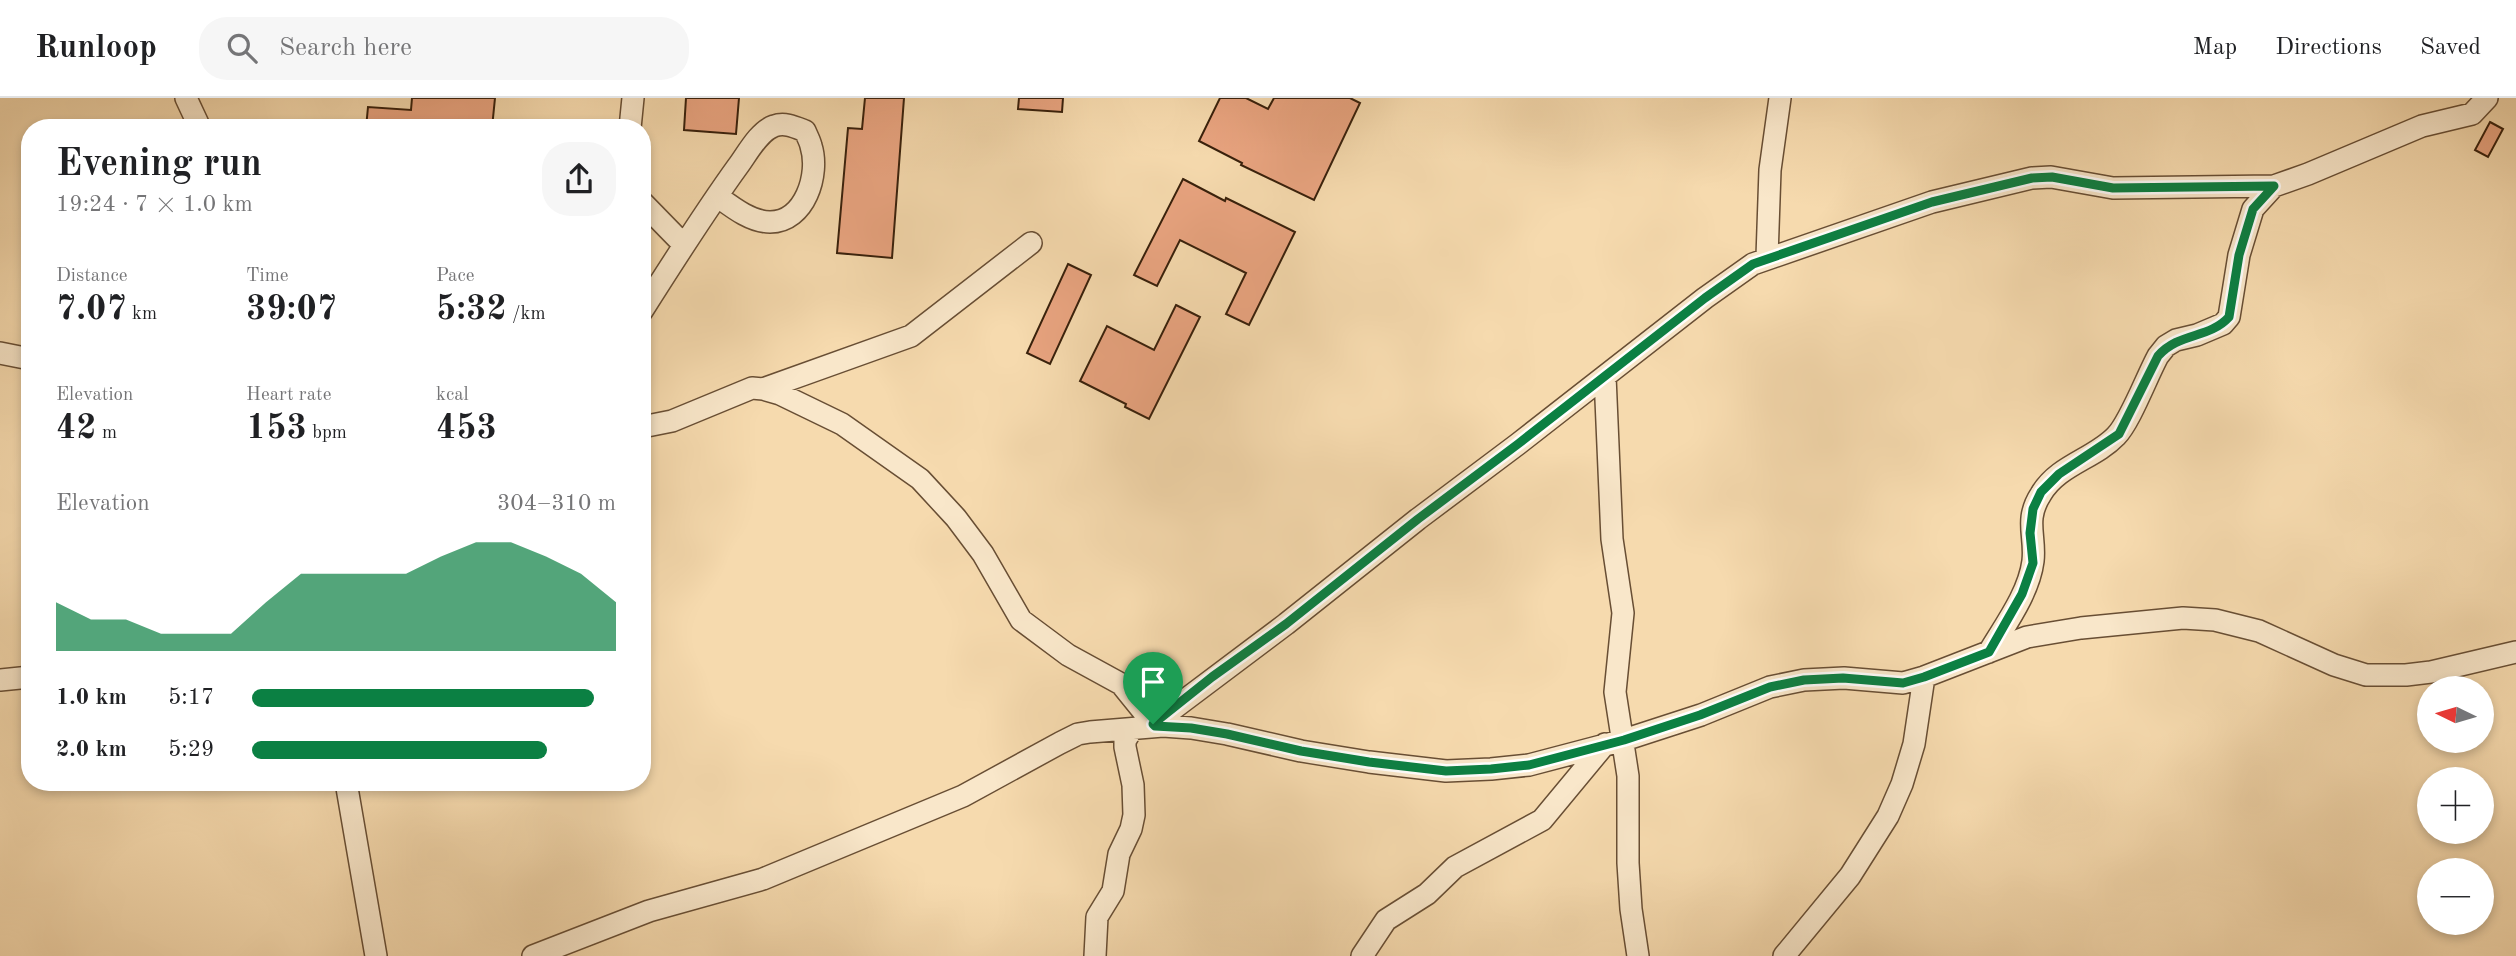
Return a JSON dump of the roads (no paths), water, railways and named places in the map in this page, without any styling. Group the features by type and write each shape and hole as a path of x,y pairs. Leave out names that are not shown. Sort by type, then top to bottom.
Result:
{"street":[{"path":"186,98 196,119"},
{"path":"631,119 633,98"},
{"path":"1767,257 1770,170 1780,98"},
{"path":"1095,956 1097,917 1113,891 1119,854 1131,829 1134,815 1133,785 1125,747 1128,734 1147,726 1286,624 1418,519 1753,264 1932,202 2032,178 2052,177 2113,188 2274,186 2422,126 2472,114 2487,98"},
{"path":"651,296 683,244 717,196 761,135 774,126 791,124 805,131 812,148 811,176 803,204 789,217 771,223 756,219 734,209 717,196"},
{"path":"1989,652 2022,594 2033,563 2033,509 2041,492 2059,474 2119,434 2158,356 2166,346 2223,324 2229,317 2239,255 2253,209 2274,186"},
{"path":"651,211 683,244"},
{"path":"763,389 911,336 1031,243"},
{"path":"0,354 21,358"},
{"path":"1605,376 1612,539 1623,613 1615,692 1617,711 1614,742 1628,776 1631,909 1638,956"},
{"path":"651,425 672,421 752,388 780,394 842,424 920,479 956,518 982,554 1021,620 1068,655 1121,684 1147,726"},
{"path":"533,956 649,911 764,879 963,796 1078,734 1147,726 1191,728 1327,755 1446,771 1491,769 1529,765 1614,742 1700,715 1770,687 1804,680 1843,678 1903,683 2027,637 2081,628 2183,618 2216,620 2259,631 2334,665 2366,675 2431,672 2516,652"},
{"path":"1784,956 1850,876 1888,816 1902,784 1914,744 1924,677"},
{"path":"0,680 21,678"},
{"path":"1362,956 1386,920 1427,894 1455,867 1542,820 1614,742"},
{"path":"348,791 376,956"}]}
